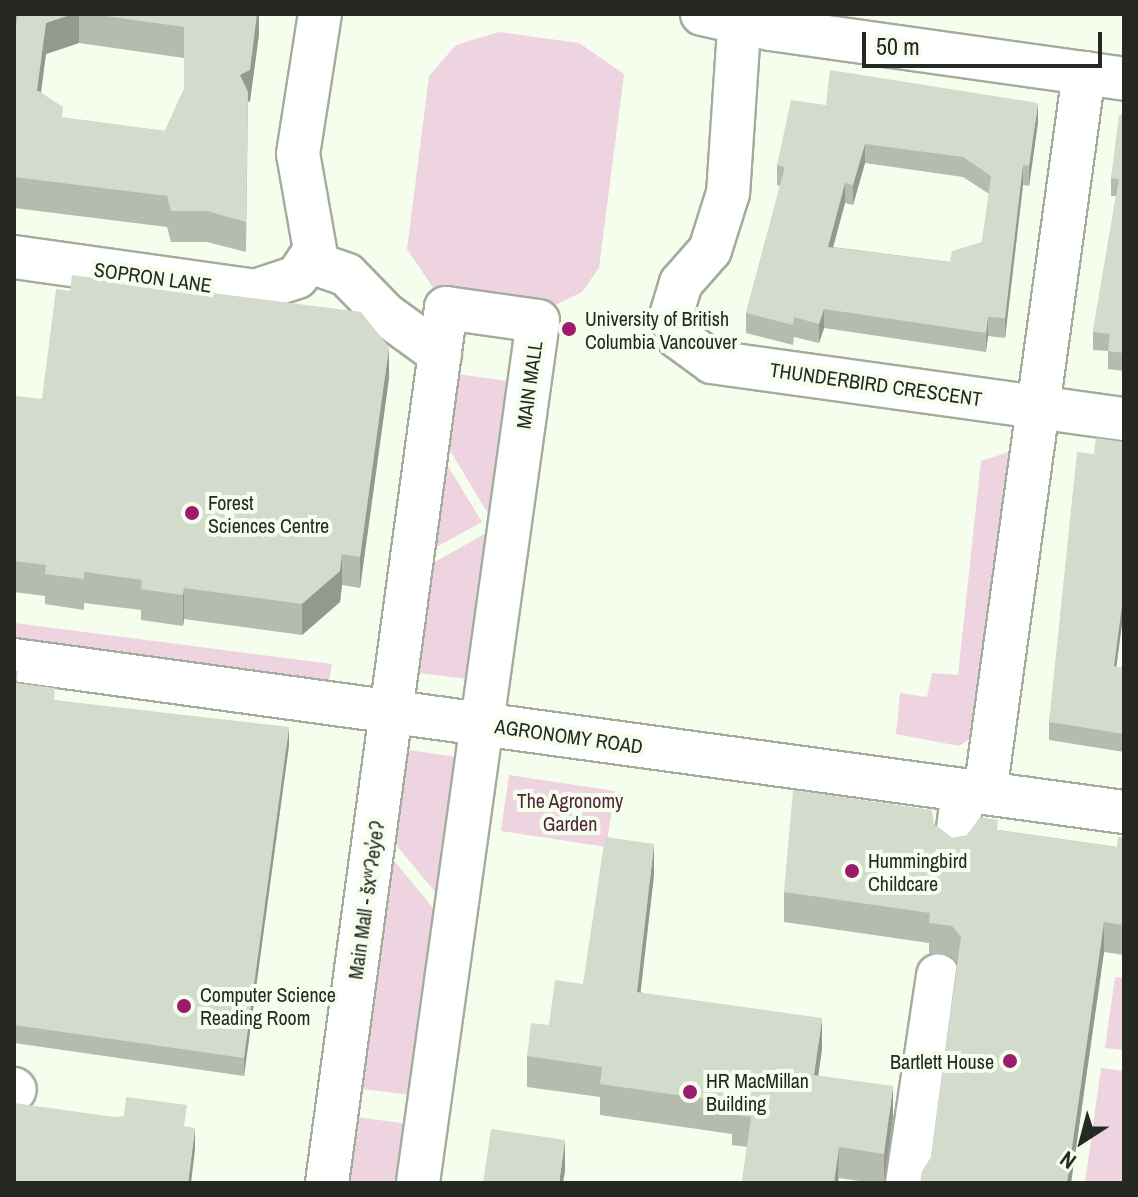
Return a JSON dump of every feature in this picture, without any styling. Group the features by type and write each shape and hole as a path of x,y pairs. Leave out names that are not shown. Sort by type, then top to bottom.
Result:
{"street":[{"path":"320,14 298,154 316,235 301,272 347,275 385,314 440,354"},
{"path":"727,17 1104,76 1038,407 974,792 956,844"},
{"name":"THUNDERBIRD CRESCENT","path":"727,17 728,193 710,250 681,283 672,313 678,337 712,362 1124,419"},
{"name":"SOPRON LANE","path":"14,257 255,291 301,272"},
{"name":"MAIN MALL","path":"391,712 446,308 538,321 485,724 418,1183"},
{"name":"AGRONOMY ROAD","path":"14,660 1124,812"},
{"name":"Main Mall - šxʷʔey̓eʔ","path":"327,1183 391,712"},
{"path":"907,1183 938,975"}],"green space":[{"path":"499,32 579,43 624,74 599,268 582,292 545,310 436,292 407,249 429,76 456,45"},
{"path":"450,373 516,382 490,517 442,437"},
{"path":"1015,450 978,733 959,746 896,734 900,693 927,697 932,673 958,675 981,461"},
{"path":"440,453 482,522 427,552"},
{"path":"488,532 476,680 410,672 424,568"},
{"path":"15,623 332,664 329,681 14,640"},
{"path":"400,749 465,758 445,904 388,835"},
{"name":"The Agronomy Garden","path":"509,775 615,791 606,847 501,831"},
{"path":"386,851 443,920 419,1096 354,1088"},
{"path":"1115,977 1124,978 1124,1050 1105,1048"},
{"path":"1101,1068 1124,1071 1124,1183 1085,1183"},
{"path":"350,1116 415,1125 408,1183 341,1183"}],"building":[{"path":"18,14 73,14 46,23 37,90 63,107 62,117 165,131 184,89 184,27 92,14 257,14 250,70 240,75 248,92 246,222 207,211 171,211 167,196 14,177 14,36"},
{"path":"830,70 1038,103 1029,166 1023,165 1005,318 988,317 986,333 824,309 819,324 794,317 793,325 746,313 785,167 777,165 791,100 826,105","holes":["865,144 963,157 991,176 982,242 952,251 950,262 828,247 845,183 853,185"]},
{"path":"1119,115 1124,115 1124,353 1108,351 1110,334 1093,332 1119,179 1111,178"},
{"name":"Forest Sciences Centre","path":"72,275 361,312 389,347 360,557 342,554 340,571 302,604 184,588 183,595 141,589 142,580 84,572 84,579 45,574 46,565 14,561 16,396 42,399 56,289 70,291"},
{"path":"1096,438 1124,442 1124,590 1114,666 1124,668 1124,734 1049,722 1077,452 1094,454"},
{"path":"14,670 18,671 16,683 55,688 54,700 289,727 244,1058 14,1025"},
{"path":"793,790 932,810 934,824 952,838 966,836 980,817 998,820 997,830 1117,847 1118,837 1124,837 1124,925 1104,922 1067,1183 920,1183 922,1171 931,1157 961,937 952,926 929,923 930,913 784,892"},
{"path":"605,837 654,844 637,992 822,1018 814,1075 893,1086 884,1154 839,1147 834,1183 742,1183 751,1117 732,1114 733,1103 600,1084 602,1067 527,1056 531,1023 549,1025 555,980 583,984"},
{"path":"126,1097 187,1105 184,1126 195,1128 188,1183 14,1183 14,1103 114,1117 124,1116"},
{"path":"491,1129 565,1140 559,1183 483,1183"}],"place":[{"name":"University of British Columbia Vancouver","path":"569,329"},
{"name":"Forest Sciences Centre","path":"192,513"},
{"name":"Hummingbird Childcare","path":"852,871"},
{"name":"Computer Science Reading Room","path":"184,1006"},
{"name":"Bartlett House","path":"1010,1061"},
{"name":"HR MacMillan Building","path":"690,1092"}]}
